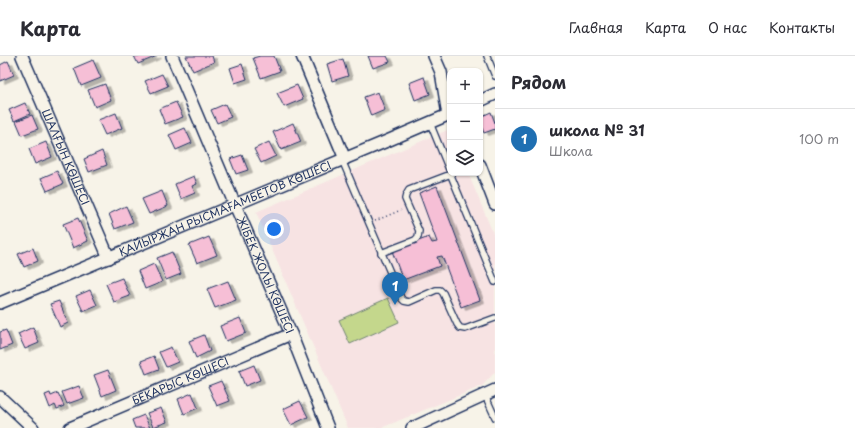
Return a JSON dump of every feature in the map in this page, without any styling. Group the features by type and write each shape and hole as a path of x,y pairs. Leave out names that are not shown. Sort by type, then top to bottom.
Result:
{"street":[{"name":"ШАЛҒЫН КӨШЕСІ","path":"22,56 109,258"},
{"name":"ЖІБЕК ЖОЛЫ КӨШЕСІ","path":"172,56 291,334 328,428"},
{"path":"302,56 344,159"},
{"path":"434,56 441,72 447,104"},
{"path":"483,100 495,94"},
{"name":"ҚАЙЫРЖАН РЫСМАҒАМБЕТОВ КӨШЕСІ","path":"0,304 447,116"},
{"path":"483,173 495,204"},
{"name":"БЕКАРЫС КӨШЕСІ","path":"70,428 291,334"},
{"path":"412,428 490,392"},
{"path":"0,397 33,428"}],"lane":[{"path":"487,56 495,76"},
{"path":"430,123 447,166"},
{"path":"344,159 369,224 401,298 404,301 409,302 436,290 440,290 443,293 460,328 465,329 495,318"},
{"path":"381,253 415,240 418,237 419,231 405,199 409,190 447,174"},
{"path":"451,176 495,282"},
{"path":"490,392 495,417"}],"path":[{"path":"369,224 408,207"}],"shaded area":[{"path":"447,130 447,176 469,176 495,238 495,372 482,386 381,428 348,428 256,212"}],"green space":[{"path":"388,298 399,322 350,344 339,320"}],"building":[{"path":"134,56 157,56 138,64"},
{"path":"186,56 212,56 214,62 193,71"},
{"path":"260,56 274,56 280,71 261,78 253,58"},
{"path":"368,56 387,56 390,62 373,68"},
{"path":"343,59 348,76 332,81 327,64"},
{"path":"93,60 101,78 81,86 74,68"},
{"path":"8,61 14,75 0,81 0,65"},
{"path":"242,64 247,79 235,83 230,68"},
{"path":"162,74 168,86 151,93 145,81"},
{"path":"424,77 430,94 415,100 409,83"},
{"path":"105,84 111,100 95,107 88,90"},
{"path":"297,85 303,99 284,107 277,93"},
{"path":"378,92 385,110 371,116 364,97"},
{"path":"176,102 183,117 165,124 159,109"},
{"path":"25,103 30,114 14,121 9,110"},
{"path":"225,104 231,117 217,123 211,110"},
{"path":"491,112 495,123 495,129 484,133 483,116"},
{"path":"116,113 122,128 105,135 98,120"},
{"path":"32,115 38,129 22,135 16,121"},
{"path":"293,123 301,142 281,150 273,132"},
{"path":"185,128 192,143 176,150 169,135"},
{"path":"46,142 52,157 35,164 29,149"},
{"path":"269,142 276,156 261,163 254,149"},
{"path":"102,151 107,165 89,172 84,159"},
{"path":"242,155 248,170 236,174 230,159"},
{"path":"57,171 63,184 47,191 41,178"},
{"path":"194,176 197,184 192,186 195,193 181,199 175,184"},
{"path":"437,186 480,300 461,307 442,256 437,257 440,266 403,280 392,251 429,237 432,243 437,242 419,193"},
{"path":"162,191 168,206 149,214 142,199"},
{"path":"126,206 133,222 115,229 109,214"},
{"path":"78,218 88,241 73,248 63,224"},
{"path":"209,237 217,255 197,263 189,245"},
{"path":"33,248 38,261 24,267 18,254"},
{"path":"172,252 181,274 166,280 157,258"},
{"path":"154,264 162,282 145,289 138,271"},
{"path":"122,278 130,296 114,302 106,284"},
{"path":"228,281 236,300 215,308 207,289"},
{"path":"90,290 97,305 83,311 76,296"},
{"path":"59,301 68,323 60,327 50,304"},
{"path":"240,318 246,333 226,341 220,326"},
{"path":"33,327 39,343 25,349 18,334"},
{"path":"6,330 12,345 0,350 0,332"},
{"path":"204,335 210,351 196,358 189,341"},
{"path":"171,347 178,362 166,367 159,352"},
{"path":"154,356 159,369 146,374 141,361"},
{"path":"254,365 260,380 245,386 239,371"},
{"path":"108,370 116,390 102,396 94,375"},
{"path":"221,381 230,401 217,406 208,386"},
{"path":"79,386 84,398 67,404 62,392"},
{"path":"50,393 51,396 58,393 64,406 57,409 55,405 50,408 45,395"},
{"path":"192,393 198,408 184,414 178,399"},
{"path":"300,401 308,417 291,425 283,409"},
{"path":"161,408 167,422 153,427 147,413"},
{"path":"144,415 150,428 135,428 132,420"}],"place":[{"name":"школа № 31","path":"395,305"}]}
